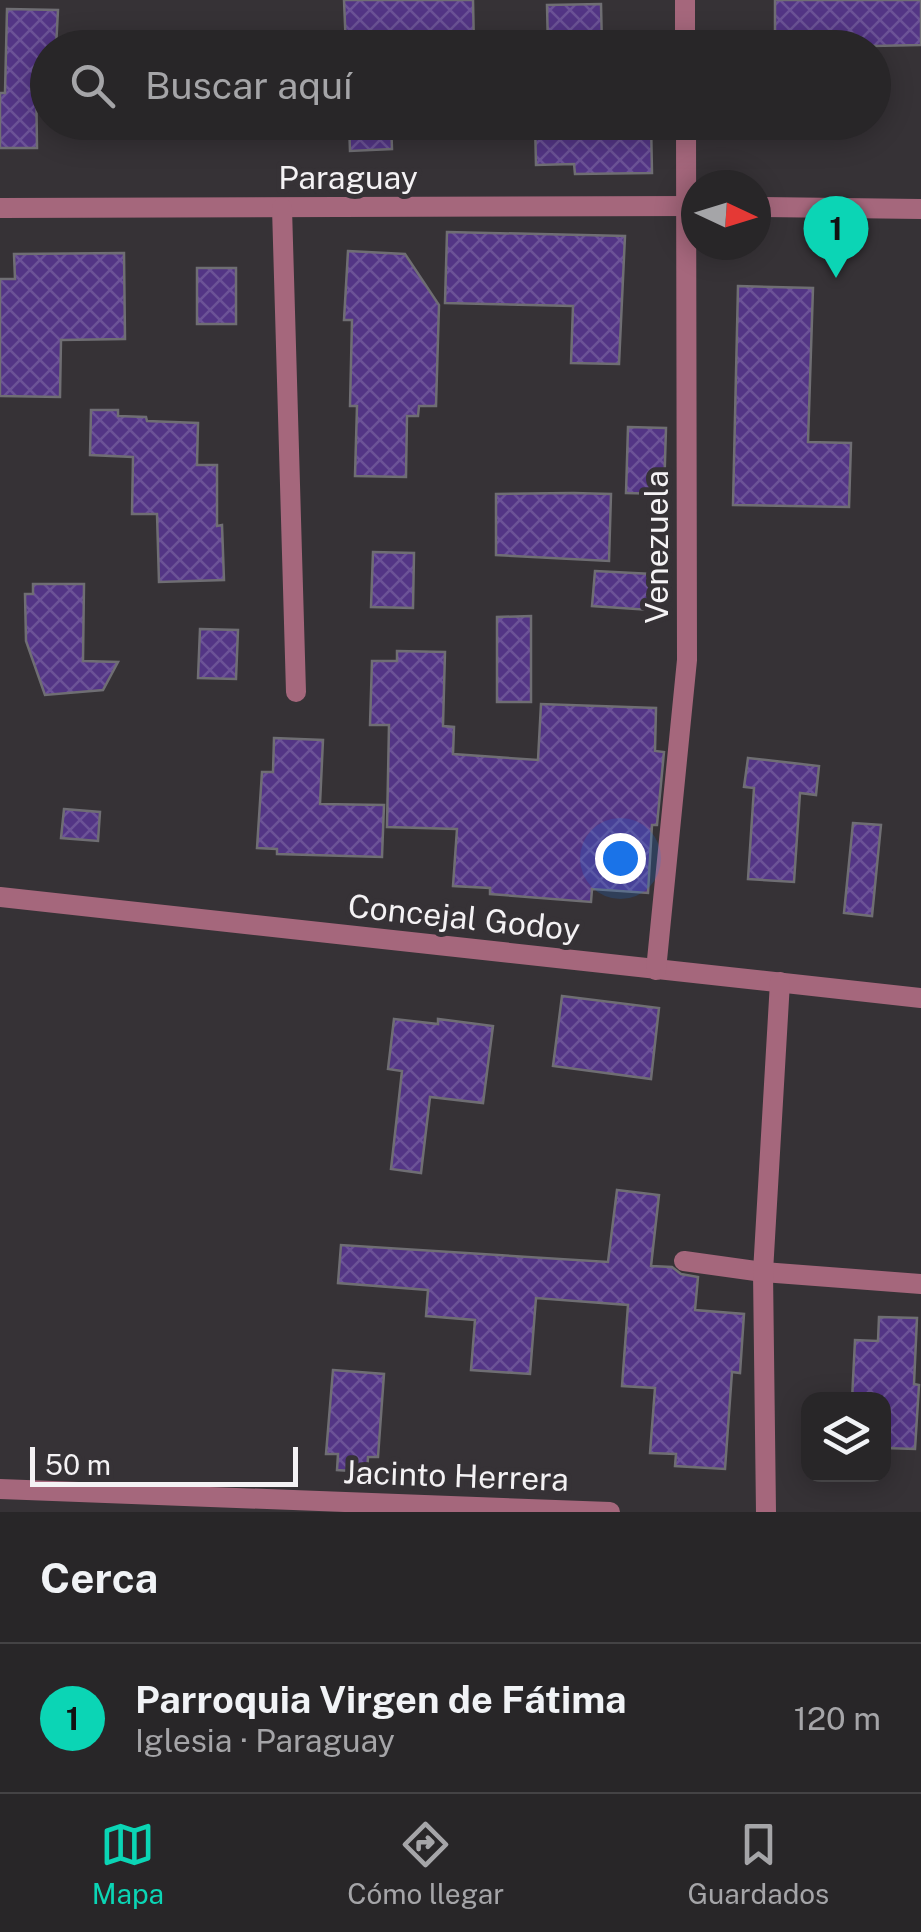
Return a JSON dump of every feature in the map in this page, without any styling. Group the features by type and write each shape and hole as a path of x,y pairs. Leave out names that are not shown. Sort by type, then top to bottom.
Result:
{"street":[{"path":"684,0 685,30"},
{"name":"Venezuela","path":"687,140 689,170"},
{"name":"Paraguay","path":"0,208 681,206"},
{"path":"771,206 921,210"},
{"path":"282,208 296,692"},
{"name":"Venezuela","path":"656,970 687,660 691,260"},
{"name":"Concejal Godoy","path":"0,897 921,998"},
{"path":"766,1512 763,1272 780,982"},
{"path":"684,1261 763,1272 921,1284"},
{"name":"Jacinto Herrera","path":"0,1489 610,1512"}],"building":[{"path":"344,0 473,0 474,30 345,30"},
{"path":"775,0 921,0 921,45 891,46 891,30 775,30"},
{"path":"601,4 602,30 548,30 547,5"},
{"path":"7,9 58,10 57,30 30,30 30,140 37,140 37,148 0,148 0,93 5,93"},
{"path":"350,140 392,140 392,149 350,151"},
{"path":"535,140 651,140 652,173 575,174 574,164 536,165"},
{"path":"447,232 625,236 619,364 571,363 573,306 445,303"},
{"path":"348,251 405,254 439,305 436,406 419,406 418,416 407,416 406,477 355,476 357,406 350,406 352,320 344,320"},
{"path":"124,253 125,339 61,340 60,397 0,396 0,279 15,279 14,254"},
{"path":"197,268 236,268 236,324 197,324"},
{"path":"738,286 813,288 808,442 851,443 849,507 733,505"},
{"path":"91,410 118,410 118,416 146,417 147,421 198,423 197,465 217,465 217,526 222,525 224,580 159,582 157,514 132,514 133,457 90,455"},
{"path":"628,427 666,428 664,494 626,493"},
{"path":"496,494 611,494 609,561 496,555"},
{"path":"373,552 414,553 413,608 371,607"},
{"path":"595,571 652,574 650,610 592,606"},
{"path":"33,584 84,584 83,661 118,662 103,690 45,695 26,641 25,594 33,594"},
{"path":"531,616 531,702 497,702 497,617"},
{"path":"200,629 238,630 236,679 198,678"},
{"path":"397,651 445,652 443,726 454,727 453,754 538,760 541,704 656,708 655,751 664,752 657,825 652,825 648,893 592,889 591,902 490,894 490,888 453,886 457,829 387,827 389,725 370,725 372,661 397,661"},
{"path":"274,738 323,740 320,804 384,805 382,857 277,854 277,849 257,848 262,772 273,772"},
{"path":"748,758 819,766 816,795 800,793 794,882 748,879 754,788 744,787"},
{"path":"64,809 100,812 98,841 61,838"},
{"path":"853,823 881,825 872,916 844,913"},
{"path":"562,996 659,1008 651,1079 553,1066"},
{"path":"394,1019 438,1024 438,1019 493,1026 483,1103 430,1097 421,1173 391,1169 402,1071 388,1069"},
{"path":"617,1190 659,1195 651,1266 672,1267 681,1274 698,1277 695,1310 744,1314 740,1373 732,1372 725,1469 675,1466 676,1454 650,1453 655,1388 622,1386 628,1305 536,1298 530,1374 471,1370 475,1320 426,1316 428,1290 338,1283 341,1245 608,1262"},
{"path":"879,1317 917,1318 914,1384 919,1385 915,1449 891,1448 891,1392 852,1392 855,1340 878,1341"},
{"path":"333,1370 384,1374 378,1457 368,1457 367,1472 337,1470 338,1454 326,1454"}],"place":[{"name":"Parroquia Virgen de Fátima","path":"836,278"}]}
